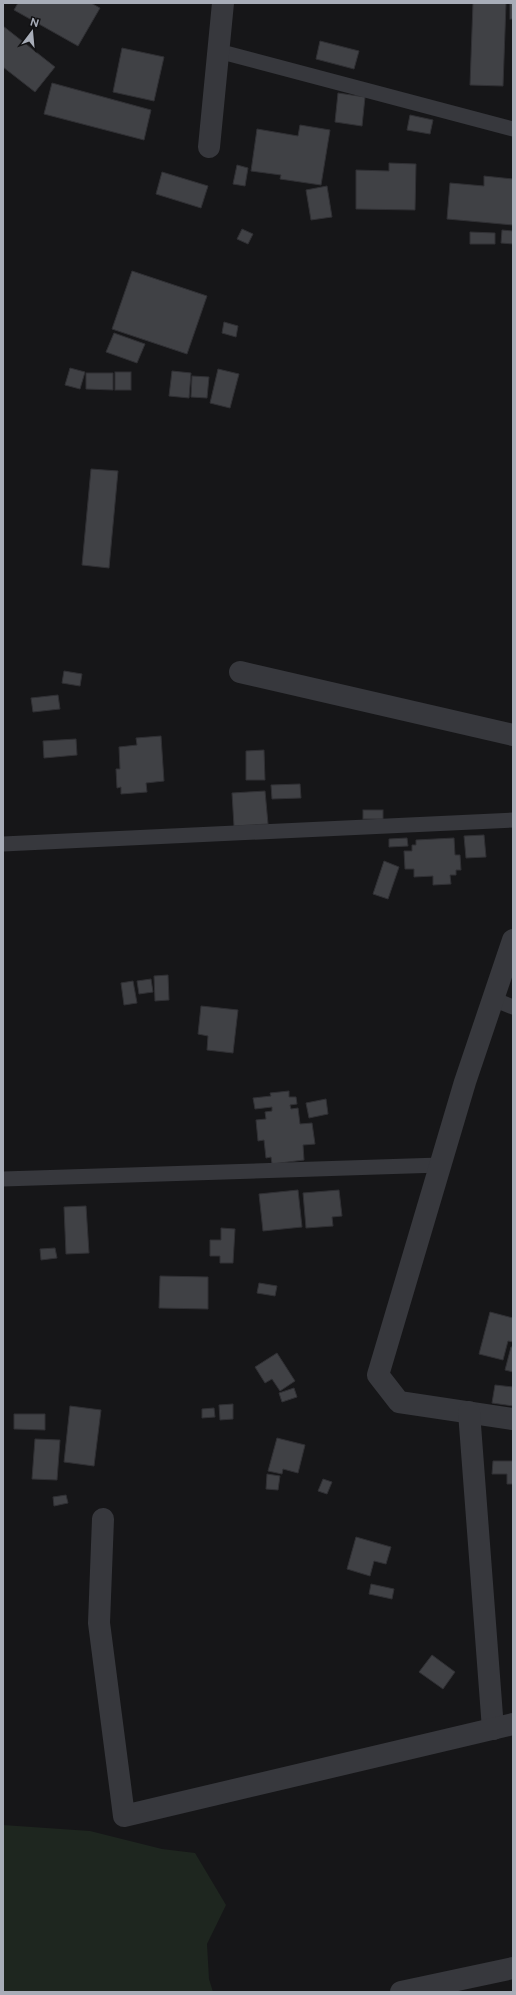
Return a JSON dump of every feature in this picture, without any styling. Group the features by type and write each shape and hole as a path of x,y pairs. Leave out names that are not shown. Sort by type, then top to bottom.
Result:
{"street":[{"path":"208,147 223,3"},
{"path":"240,672 513,735"},
{"path":"513,940 465,1082 378,1375 399,1402 513,1419"},
{"path":"103,1519 99,1623 124,1816 503,1726 469,1412"},
{"path":"401,1992 513,1968"}],"lane":[{"path":"218,51 513,129"},
{"path":"3,844 513,820"},
{"path":"493,999 513,1007"},
{"path":"3,1179 440,1165"}],"shaded area":[{"path":"3,1825 90,1831 162,1849 195,1853 226,1905 207,1944 209,1979 213,1992 3,1992"}],"building":[{"path":"18,3 91,3 100,8 78,46 14,10"},
{"path":"473,3 506,3 503,86 470,85"},
{"path":"510,3 513,3 513,19 510,19"},
{"path":"3,26 55,67 35,92 3,67"},
{"path":"320,41 359,51 354,69 316,59"},
{"path":"122,48 164,57 154,101 113,92"},
{"path":"52,83 151,110 144,140 44,114"},
{"path":"338,93 365,97 362,126 335,122"},
{"path":"410,115 433,120 430,134 407,130"},
{"path":"300,125 330,130 321,185 280,179 281,175 251,171 257,129 298,136"},
{"path":"389,163 416,164 415,210 356,209 356,170 389,171"},
{"path":"237,165 248,168 245,186 233,184"},
{"path":"162,172 208,186 201,208 156,194"},
{"path":"484,176 513,179 513,225 447,219 450,183 484,186"},
{"path":"327,186 332,217 311,220 306,190"},
{"path":"242,229 253,234 248,244 237,239"},
{"path":"502,230 513,231 513,244 501,243"},
{"path":"470,232 495,233 495,244 470,244"},
{"path":"132,271 207,296 187,354 112,329"},
{"path":"224,322 238,326 236,337 222,333"},
{"path":"114,333 145,344 137,363 106,352"},
{"path":"70,368 85,372 80,389 65,385"},
{"path":"218,369 239,374 230,408 210,403"},
{"path":"172,371 191,373 189,398 169,396"},
{"path":"115,372 131,372 131,390 115,390"},
{"path":"86,373 113,373 113,390 86,389"},
{"path":"192,376 209,377 207,398 191,397"},
{"path":"91,469 118,471 109,568 82,565"},
{"path":"64,671 82,674 80,686 62,683"},
{"path":"58,695 60,709 33,712 31,698"},
{"path":"161,736 164,781 146,783 147,792 121,794 121,787 117,788 116,769 120,769 119,747 137,745 136,738"},
{"path":"76,739 77,755 44,758 43,741"},
{"path":"264,750 265,780 246,780 246,751"},
{"path":"300,784 301,798 272,799 271,785"},
{"path":"265,791 268,824 234,826 232,793"},
{"path":"363,810 383,810 383,819 363,819"},
{"path":"484,835 486,857 466,858 464,836"},
{"path":"407,838 408,846 389,847 389,839"},
{"path":"454,838 455,855 460,855 461,870 456,870 456,875 450,875 451,884 433,885 433,876 414,877 414,869 405,869 404,851 412,851 412,845 416,845 416,840"},
{"path":"384,861 399,867 388,899 373,894"},
{"path":"168,975 169,1000 155,1001 154,976"},
{"path":"151,979 153,992 139,994 137,981"},
{"path":"133,981 137,1003 124,1005 121,983"},
{"path":"201,1006 238,1010 233,1053 207,1050 208,1036 198,1034"},
{"path":"289,1091 289,1097 296,1097 297,1104 290,1105 291,1109 298,1108 300,1124 312,1123 315,1144 303,1145 304,1160 272,1164 271,1157 266,1158 264,1140 258,1141 256,1120 266,1119 265,1112 272,1111 272,1107 255,1109 253,1098 271,1096 270,1093"},
{"path":"326,1099 328,1114 309,1118 306,1103"},
{"path":"298,1190 302,1227 263,1231 259,1194"},
{"path":"339,1190 342,1216 332,1217 333,1226 306,1228 303,1193"},
{"path":"86,1206 89,1253 66,1254 64,1207"},
{"path":"221,1228 235,1229 233,1263 220,1263 220,1256 210,1256 210,1240 221,1240"},
{"path":"55,1248 57,1258 41,1260 40,1249"},
{"path":"160,1276 208,1277 208,1309 159,1308"},
{"path":"259,1283 277,1286 275,1296 257,1293"},
{"path":"490,1312 513,1318 513,1342 508,1341 503,1360 479,1354"},
{"path":"511,1347 513,1347 513,1372 505,1370"},
{"path":"277,1353 295,1381 280,1391 272,1379 265,1383 255,1367"},
{"path":"495,1385 513,1387 513,1406 492,1403"},
{"path":"294,1388 297,1397 282,1402 279,1393"},
{"path":"233,1404 233,1419 220,1420 219,1405"},
{"path":"70,1406 101,1410 94,1466 64,1462"},
{"path":"214,1408 215,1417 202,1418 202,1409"},
{"path":"14,1414 45,1414 45,1430 14,1429"},
{"path":"277,1438 305,1445 298,1473 283,1469 282,1474 268,1471"},
{"path":"35,1439 60,1440 57,1480 32,1479"},
{"path":"493,1461 513,1461 513,1484 507,1484 507,1474 492,1474"},
{"path":"267,1474 280,1476 278,1490 266,1489"},
{"path":"323,1479 332,1482 327,1494 318,1491"},
{"path":"66,1495 68,1503 54,1506 53,1497"},
{"path":"356,1537 391,1547 386,1564 374,1561 370,1576 347,1569"},
{"path":"371,1584 394,1589 392,1599 369,1594"},
{"path":"432,1655 455,1672 443,1689 419,1672"}]}
